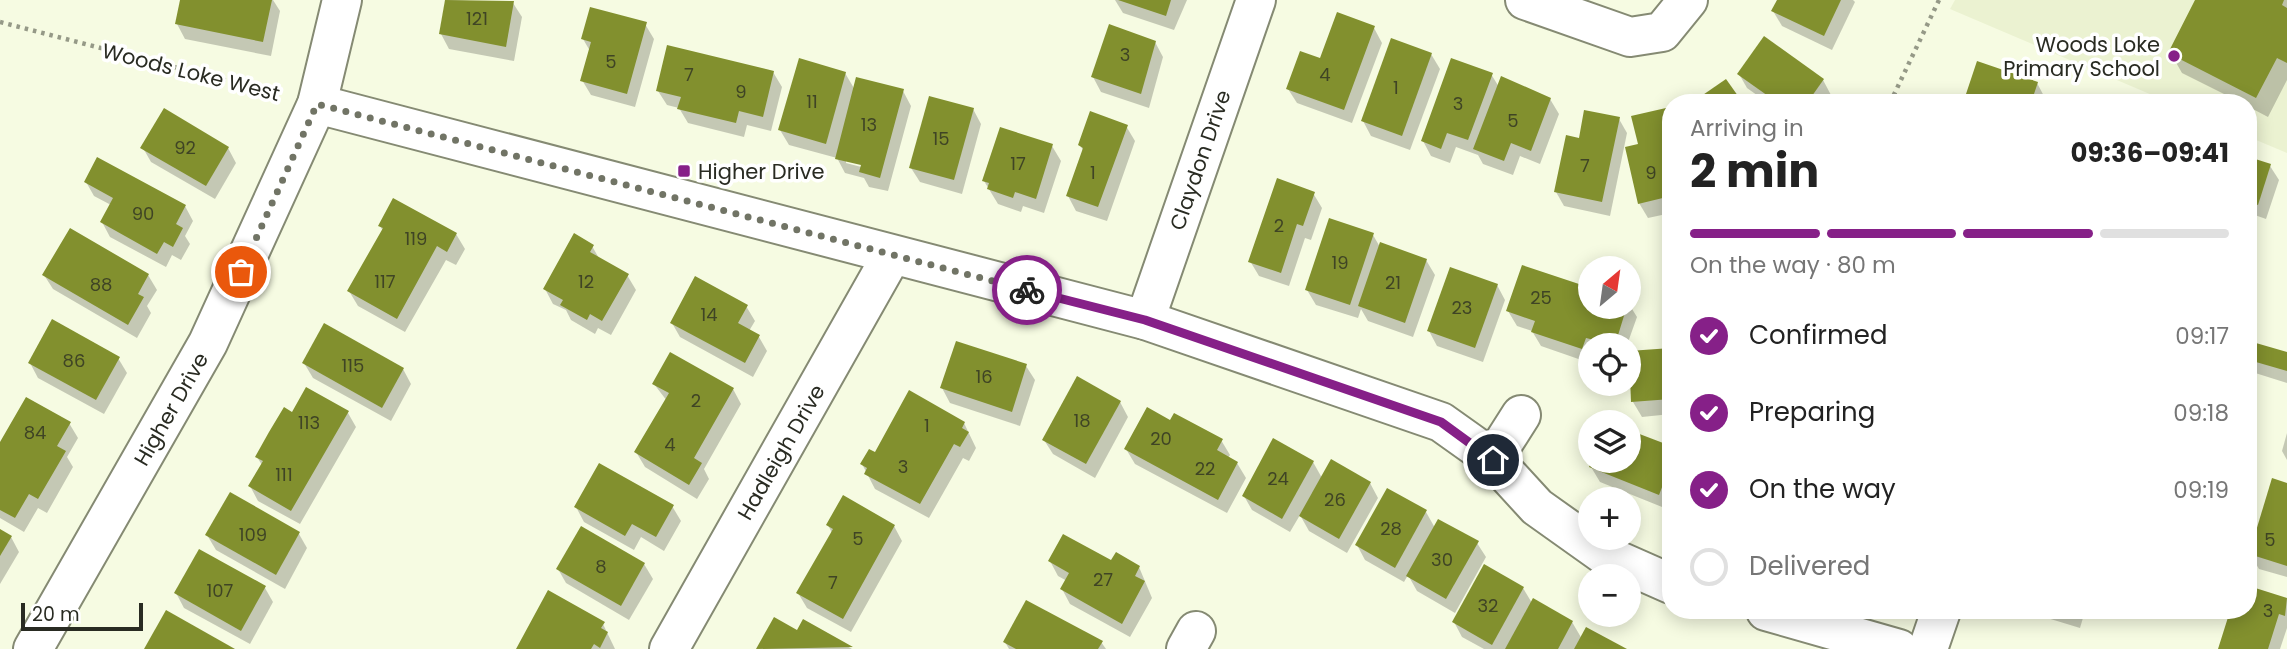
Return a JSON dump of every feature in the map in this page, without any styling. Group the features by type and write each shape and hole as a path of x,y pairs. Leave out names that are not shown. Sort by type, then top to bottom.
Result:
{"street":[{"name":"Higher Drive","path":"33,649 208,344 317,104 342,0"},
{"name":"Claydon Drive","path":"1145,320 1255,0"},
{"path":"1525,0 1630,37 1662,32 1688,0"},
{"path":"317,104 1145,320 1441,422 1493,460 1537,507 1603,554 1662,580"},
{"name":"Hadleigh Drive","path":"669,649 892,255"},
{"path":"1493,460 1521,415"},
{"path":"1794,619 1899,649"},
{"path":"1928,649 1938,619"}],"path":[{"path":"1894,94 1939,0"},
{"name":"Woods Loke West","path":"0,22 317,104"}],"shaded area":[{"name":"Woods Loke Primary School","path":"1955,0 2287,0 2287,153 2257,140 2257,94 2150,94 1950,9"}],"building":[{"path":"180,0 272,0 263,42 175,24"},
{"path":"445,0 514,1 506,47 439,34"},
{"path":"1118,0 1171,0 1166,16"},
{"path":"1777,0 1841,0 1824,36 1771,11"},
{"path":"2195,0 2284,0 2282,5 2287,8 2287,63 2277,58 2257,96 2168,53"},
{"path":"590,7 647,22 627,94 580,81 591,42 581,39"},
{"path":"1337,12 1375,26 1344,110 1286,89 1300,51 1320,58"},
{"path":"1109,24 1156,41 1141,94 1091,77"},
{"path":"1764,36 1824,79 1813,94 1765,94 1737,74"},
{"path":"1391,38 1432,53 1402,136 1361,121"},
{"path":"667,45 774,71 763,117 739,111 736,123 677,109 681,97 656,91"},
{"path":"799,58 846,72 826,144 778,130"},
{"path":"1451,58 1493,73 1468,140 1447,133 1441,149 1421,141"},
{"path":"1977,61 2038,82 2034,94 1966,94"},
{"path":"1501,76 1551,98 1531,151 1511,143 1504,161 1473,149"},
{"path":"856,77 904,89 880,178 859,172 861,165 835,159"},
{"path":"1726,79 1737,94 1704,94"},
{"path":"929,96 974,108 954,180 909,168"},
{"path":"164,108 229,147 206,186 140,148"},
{"path":"1662,109 1662,198 1638,204 1625,147 1638,144 1631,116"},
{"path":"1584,110 1620,117 1602,202 1554,192 1566,135 1579,138"},
{"path":"1090,111 1128,125 1098,207 1066,196 1083,148 1078,145"},
{"path":"1000,127 1053,144 1036,199 1015,192 1013,198 987,189 989,183 982,181"},
{"path":"97,157 186,205 176,224 183,228 173,247 164,242 157,254 100,222 113,198 84,182"},
{"path":"2257,160 2271,164 2257,205"},
{"path":"1277,178 1315,192 1303,226 1297,224 1281,273 1248,262"},
{"path":"393,198 457,233 447,252 437,246 397,319 347,291 383,228 378,226"},
{"path":"1329,218 1374,233 1350,305 1305,290"},
{"path":"70,228 149,274 138,294 144,297 128,325 42,275"},
{"path":"574,233 594,245 590,252 629,274 602,321 590,314 587,320 560,305 563,300 543,289"},
{"path":"1380,242 1427,259 1405,323 1358,306"},
{"path":"1522,265 1578,284 1578,319 1623,319 1619,333 1578,333 1578,348 1531,332 1535,321 1506,311"},
{"path":"1450,267 1498,284 1475,348 1427,331"},
{"path":"695,276 748,305 738,323 760,335 745,363 670,323"},
{"path":"52,319 120,357 96,400 28,363"},
{"path":"324,323 404,368 382,408 302,363"},
{"path":"956,341 1027,364 1012,412 940,388"},
{"path":"2257,343 2287,352 2287,371 2257,362"},
{"path":"1662,349 1662,400 1631,402 1631,396 1641,396 1641,350"},
{"path":"670,352 734,388 694,458 702,463 689,485 634,452 669,393 652,384"},
{"path":"1077,376 1121,401 1086,464 1042,440"},
{"path":"306,387 349,411 291,511 248,486 263,461 255,457 269,432 284,407 292,412"},
{"path":"909,390 965,422 962,428 969,432 960,447 954,444 920,504 864,474 867,468 860,464 869,449 875,452"},
{"path":"26,397 71,422 57,446 66,451 38,499 29,494 15,518 0,510 0,442"},
{"path":"1147,407 1170,420 1174,413 1223,439 1217,450 1238,462 1218,500 1124,449"},
{"path":"1641,435 1662,443 1662,487 1659,495 1604,473 1641,473"},
{"path":"1273,438 1314,461 1282,519 1242,496"},
{"path":"1331,459 1371,482 1339,539 1299,516"},
{"path":"599,463 674,505 656,537 632,524 625,536 574,507"},
{"path":"2272,478 2287,483 2287,566 2257,557 2257,528"},
{"path":"1387,488 1427,510 1395,568 1355,545"},
{"path":"230,492 300,532 276,575 205,535"},
{"path":"843,495 895,525 843,619 796,593 833,529 826,525"},
{"path":"1438,519 1479,541 1446,599 1406,576"},
{"path":"581,526 645,563 621,606 556,569"},
{"path":"0,529 12,536 0,556"},
{"path":"1063,534 1111,560 1116,552 1140,566 1135,576 1145,581 1122,624 1060,589 1069,573 1048,561"},
{"path":"199,549 266,586 241,631 174,593"},
{"path":"1484,564 1524,587 1492,645 1452,622"},
{"path":"2257,589 2287,598 2285,616 2279,614 2268,649 2218,649 2227,619 2257,619"},
{"path":"548,590 605,622 601,628 608,632 600,648 594,644 591,649 516,649"},
{"path":"1533,598 1573,621 1558,649 1505,649"},
{"path":"1026,600 1103,641 1098,649 1016,649 1003,642"},
{"path":"166,610 235,649 144,649"},
{"path":"774,617 797,630 803,619 853,647 756,649"},
{"path":"1586,627 1627,649 1574,649"}],"way so far":[{"path":"241,272 317,104 1027,290"}],"place":[{"name":"Woods Loke Primary School","path":"2174,56"},
{"name":"Higher Drive","path":"684,171"}],"route":[{"path":"1027,290 1145,320 1441,422 1493,460"}]}
